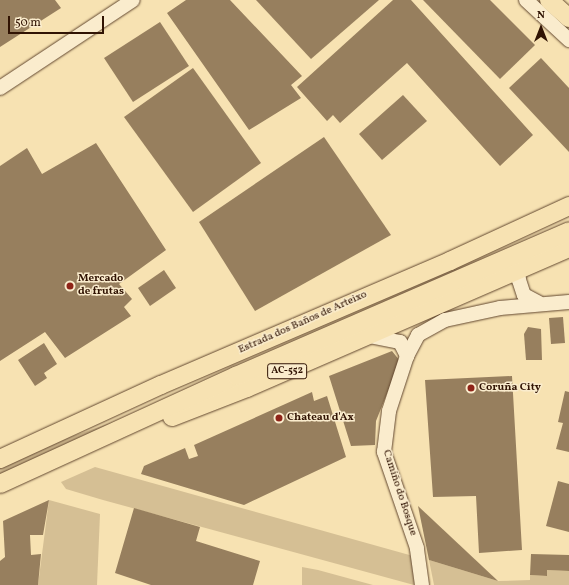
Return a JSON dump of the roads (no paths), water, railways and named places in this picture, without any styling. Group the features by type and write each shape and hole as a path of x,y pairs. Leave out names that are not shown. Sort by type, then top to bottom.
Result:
{"main road":[{"path":"549,0 569,18"},
{"name":"Estrada dos Baños de Arteixo","path":"0,459 168,382 450,261 569,206"},
{"name":"AC-552","path":"476,268 569,222"},
{"name":"AC-552","path":"476,268 569,231"},
{"name":"Estrada dos Baños de Arteixo","path":"0,484 247,388 518,275 569,248"},
{"name":"Estrada dos Baños de Arteixo","path":"38,442 170,396 476,268"},
{"name":"Estrada dos Baños de Arteixo","path":"0,484 476,268"}],"street":[{"path":"0,88 133,0"},
{"path":"526,0 569,40"},
{"path":"518,275 524,295 539,303"},
{"path":"500,308 516,297 518,275"},
{"path":"500,308 539,303 569,302"},
{"name":"Camiño do Bosque","path":"422,585 417,548 384,452 389,411 407,356 418,335 445,320 500,308"},
{"path":"369,336 400,342 407,356"}],"place":[{"name":"Mercado de frutas","path":"70,286"},
{"name":"Coruña City","path":"471,388"},
{"name":"Chateau d'Ax","path":"279,418"}]}
